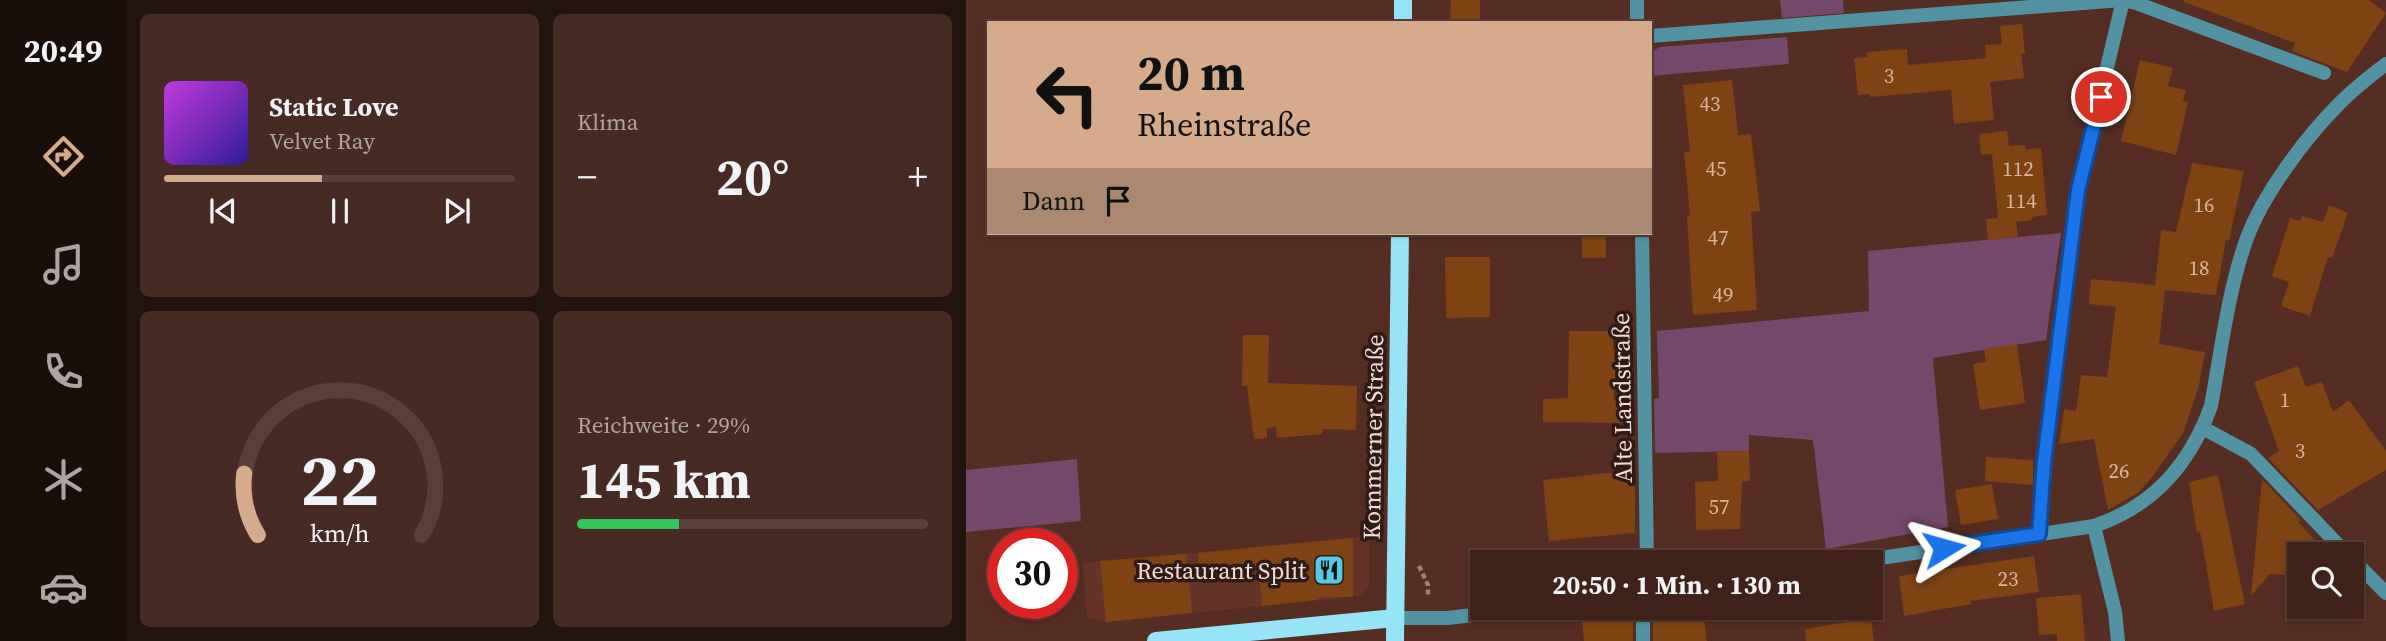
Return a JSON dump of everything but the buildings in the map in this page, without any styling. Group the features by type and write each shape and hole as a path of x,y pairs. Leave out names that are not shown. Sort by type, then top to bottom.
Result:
{"main road":[{"path":"1403,0 1403,21"},
{"name":"Kommerner Straße","path":"1395,641 1400,235"},
{"path":"1156,641 1395,618"}],"street":[{"path":"1637,0 1637,21"},
{"path":"2039,534 2044,462 2078,190 2122,0"},
{"path":"1652,36 2122,0 2324,73"},
{"path":"1883,558 2094,526 2115,519 2132,509 2172,477 2189,454 2211,407 2239,264 2259,212 2273,188 2318,127 2337,105 2386,64"},
{"name":"Alte Landstraße","path":"1642,235 1647,550"},
{"path":"2203,428 2251,454 2336,542"},
{"path":"2094,526 2115,612 2118,641"},
{"path":"2364,571 2386,593"},
{"path":"1395,618 1470,615"},
{"path":"1643,620 1643,641"}],"shaded area":[{"path":"1780,0 1843,0 1844,13 1782,18"},
{"path":"1787,37 1789,64 1652,76 1652,51 1660,47"},
{"path":"2061,233 2046,340 1933,358 1948,527 1826,549 1813,440 1749,435 1749,451 1655,453 1654,399 1659,398 1657,331 1869,311 1868,251"},
{"path":"1077,459 1081,521 966,532 966,470"},
{"path":"1369,536 1369,585 1360,596 1106,622 1087,617 1083,563"}],"place":[{"name":"Restaurant Split","path":"1329,570"}],"route":[{"path":"1944,548 2039,534 2044,462 2078,190 2101,97"}]}
